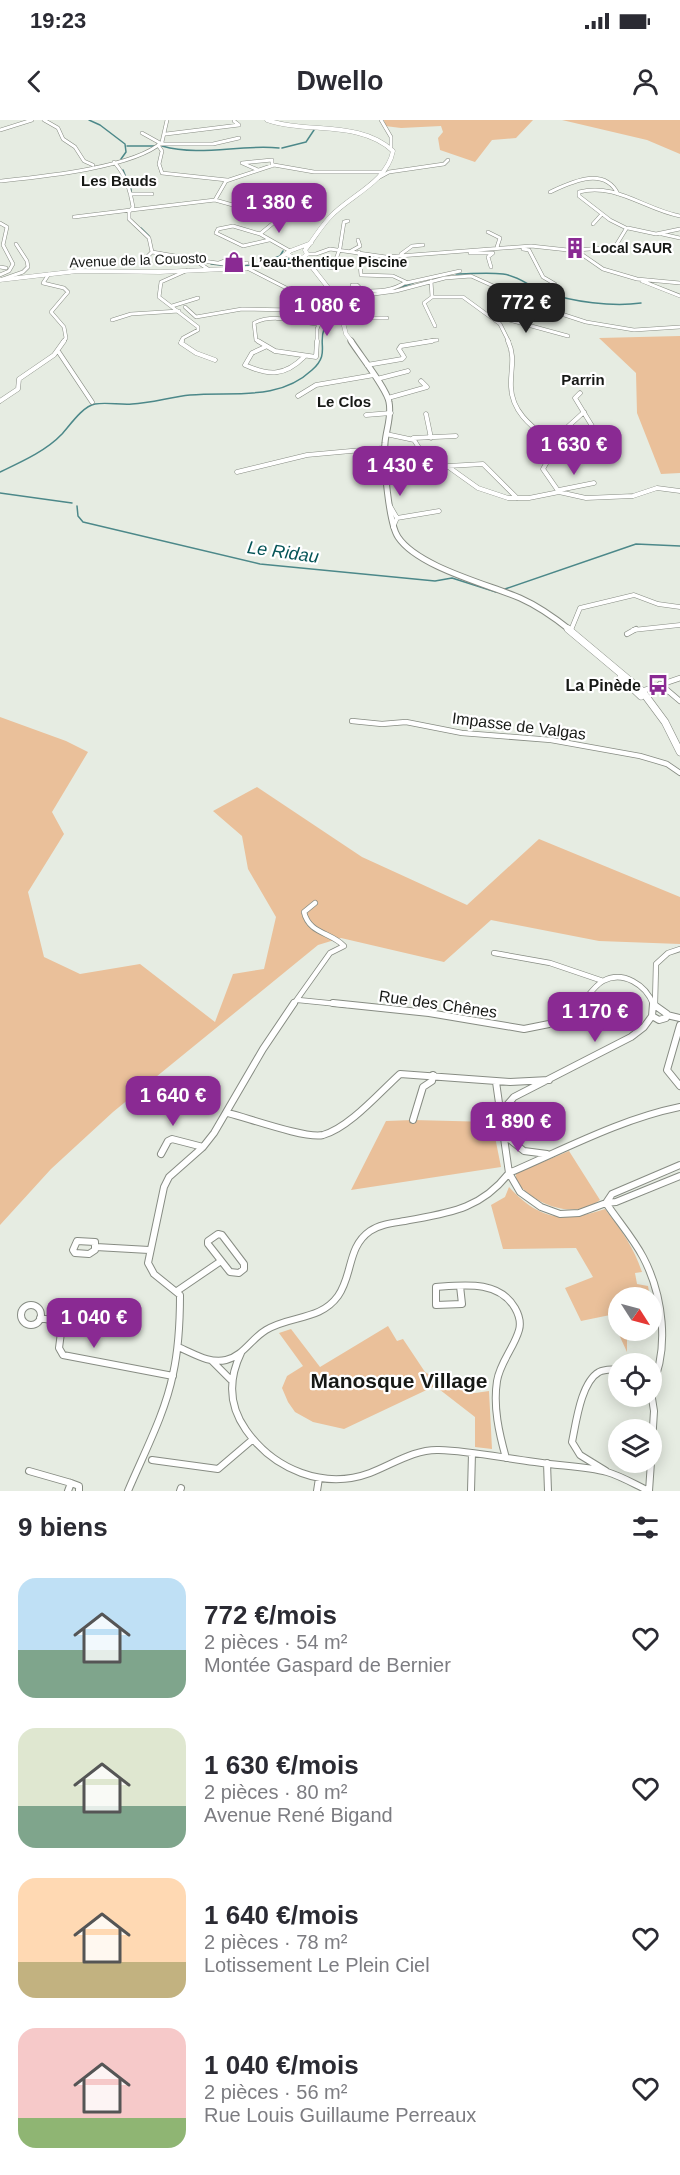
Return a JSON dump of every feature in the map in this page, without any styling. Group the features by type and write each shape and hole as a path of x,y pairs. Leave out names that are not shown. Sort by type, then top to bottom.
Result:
{"main road":[{"path":"267,120 283,126 317,127 354,133 391,147 393,156 381,172 361,194 333,213 305,254"},
{"path":"292,255 297,250 310,246"},
{"path":"297,250 305,254 337,299 346,334 388,398 391,413 384,448 389,504 393,526 403,543 428,561 532,604 571,631 641,694 680,752"},
{"path":"292,255 305,254"},
{"path":"292,255 311,265"},
{"name":"Avenue de la Couosto","path":"0,280 78,272 208,269 276,261 292,255"},
{"path":"584,642 641,694"}],"street":[{"path":"0,130 32,120"},
{"path":"44,120 60,129 63,139 75,147 84,161 95,165"},
{"path":"0,181 27,179 137,157 159,144 166,134 167,120"},
{"path":"381,120 391,137 391,147"},
{"path":"166,134 239,125 234,121"},
{"path":"142,134 159,144 162,149 159,164 162,173 226,180 272,166 314,172 381,172"},
{"path":"159,144 213,144 239,138"},
{"path":"258,170 242,164 268,159 271,160 272,166"},
{"path":"373,181 389,172 444,164 448,160"},
{"path":"114,162 122,170 130,194 133,207 129,219 149,238 152,252"},
{"path":"550,192 575,180 590,178 611,184 618,194"},
{"path":"215,200 226,180"},
{"path":"680,216 661,213 618,194 597,188 579,192 580,197 602,214 627,228 680,238"},
{"path":"130,194 152,194"},
{"path":"74,217 215,200 240,207"},
{"path":"593,224 602,214"},
{"path":"260,234 283,215"},
{"path":"329,267 333,268 340,249 344,222 348,221"},
{"path":"0,275 9,271 13,264 4,248 2,240 7,231 2,224"},
{"path":"269,240 243,246 216,233 218,229 233,226 260,234 292,255"},
{"path":"305,254 316,254 326,249 382,256 513,246 575,250 615,247 627,228"},
{"path":"660,234 680,230"},
{"path":"488,232 500,238 497,247"},
{"path":"351,251 360,246 358,240"},
{"path":"0,280 28,267 27,261 16,244"},
{"path":"398,255 412,246 423,245"},
{"path":"513,246 529,250 543,277 555,284"},
{"path":"575,250 589,257 603,270 637,279 680,296"},
{"path":"465,251 492,253 488,256 491,267"},
{"path":"152,252 196,260 208,269"},
{"path":"151,264 146,258 152,252"},
{"path":"358,252 361,275 393,276 406,283"},
{"path":"217,264 236,257"},
{"path":"196,260 201,258 217,264 247,265 294,292 330,288"},
{"path":"0,267 6,267"},
{"path":"189,270 161,283 159,297 179,310 198,329 183,338 181,343 198,354 215,360"},
{"path":"355,290 386,290 406,283 460,271"},
{"path":"0,401 18,388 19,379 58,351 67,334 64,325 51,312 68,291 43,283 49,274"},
{"path":"337,299 396,291 457,276 477,278 546,309 616,329 680,327"},
{"path":"637,279 680,283"},
{"path":"430,281 432,297"},
{"path":"353,296 361,291"},
{"path":"344,297 348,310 355,318 387,318"},
{"path":"435,326 424,303 432,297 462,297 500,324 512,347 514,361 511,388 517,408 525,420 552,441 556,447 544,471 558,491 586,498 637,496 657,488 680,491"},
{"path":"172,306 198,298"},
{"path":"185,307 196,317 242,309 341,311"},
{"path":"112,320 131,313 163,314 179,310"},
{"path":"318,324 272,319 255,321 256,340 265,347 304,357 317,357 318,324 325,310"},
{"path":"488,314 568,336"},
{"path":"367,365 402,359 404,356 399,349 401,346 437,340"},
{"path":"265,347 252,353 245,365 282,374 290,371 304,357"},
{"path":"58,351 92,402"},
{"path":"297,396 316,385 408,371"},
{"path":"388,398 427,387 422,381"},
{"path":"580,393 575,396 603,444"},
{"path":"552,441 584,412"},
{"path":"366,415 391,413"},
{"path":"426,414 431,438"},
{"path":"387,434 411,438 456,436"},
{"path":"411,438 416,441 423,455 447,466 478,488 517,498 594,483"},
{"path":"237,472 307,455 384,448"},
{"path":"447,466 483,464 517,498"},
{"path":"386,474 392,474 398,480"},
{"path":"389,504 398,518"},
{"path":"393,526 398,518 440,511"},
{"path":"571,631 580,608 628,595 638,596 658,604 680,607"},
{"path":"627,634 636,629 680,625"},
{"path":"641,694 660,684 680,678"},
{"path":"660,684 680,701"},
{"name":"Impasse de Valgas","path":"352,721 382,724 406,722 462,733 551,740 640,756 667,764 680,772"},
{"path":"128,1491 158,1421 173,1376 178,1347 181,1303 177,1291 156,1278 150,1271 148,1263 149,1250 166,1182 203,1147 228,1113 263,1049 328,955 344,945 326,937 305,920 304,912 315,903"},
{"path":"500,1113 510,1100 631,1037 644,1027 652,1016 657,996 654,976 657,960 666,953 680,949"},
{"path":"494,953 542,959 603,981 619,979 636,983 647,991 654,1004 665,1010 667,1015"},
{"name":"Rue des Chênes","path":"298,1000 429,1013 509,1028 528,1029 548,1024 573,1010 603,981"},
{"path":"652,1016 662,1020 667,1015"},
{"path":"667,1015 680,1018"},
{"path":"680,1025 667,1068 680,1086"},
{"path":"228,1113 306,1134 322,1135 347,1123 397,1075 434,1075 496,1082 549,1080"},
{"path":"413,1120 423,1087 432,1081 434,1075"},
{"path":"526,1081 531,1088"},
{"path":"496,1082 509,1173 523,1195 553,1212 579,1213 606,1203 616,1202 680,1176"},
{"path":"178,1347 212,1360 225,1360 241,1353 268,1329 308,1318 331,1304 342,1289 354,1247 366,1234 384,1225 475,1205 492,1195 509,1173 552,1153 645,1116 680,1107"},
{"path":"504,1135 528,1152 552,1153"},
{"path":"161,1154 168,1141 172,1139 203,1147"},
{"path":"606,1203 612,1194 680,1165"},
{"path":"606,1203 644,1258 652,1282 662,1329 660,1353"},
{"path":"218,1234 222,1235 245,1267 234,1274 220,1261 207,1243 218,1234"},
{"path":"96,1246 149,1250"},
{"path":"177,1291 220,1261"},
{"path":"463,1286 462,1304 435,1304 435,1287 463,1286 487,1286 502,1293 513,1304 519,1319 518,1331 502,1364 497,1383 497,1418 506,1458"},
{"path":"40,1318 56,1321 62,1325 60,1350 66,1356 173,1376"},
{"path":"241,1353 231,1380 235,1410 252,1440 268,1455 290,1469 319,1478 342,1479 361,1476 415,1453 428,1450 472,1453 608,1472"},
{"path":"212,1360 231,1380"},
{"path":"608,1371 599,1372 590,1381 572,1442 579,1454 608,1472"},
{"path":"152,1460 218,1469 252,1440"},
{"path":"471,1491 472,1453"},
{"path":"547,1463 548,1491"},
{"path":"29,1471 79,1486 79,1491"},
{"path":"610,1473 649,1491 650,1473"},
{"path":"317,1491 319,1478"},
{"path":"68,1491 71,1483"}],"shaded area":[{"path":"384,120 533,120 516,138 492,140 475,162 440,150 438,138 443,132 441,126 401,128 385,126"},
{"path":"562,120 680,120 680,154 647,140"},
{"path":"680,336 680,473 661,474 637,413 636,373 599,338"},
{"path":"0,717 66,741 88,752 52,812 64,834 28,892 44,957 80,974 140,964 215,1022 233,974 264,969 276,917 248,869 242,836 213,811 257,787 362,857 467,905 539,839 680,897 680,944 599,941 491,920 444,962 341,938 318,945 113,1112 51,1169 0,1225"},
{"path":"386,1121 492,1122 501,1167 351,1190"},
{"path":"569,1151 600,1200 578,1209 555,1207 533,1197 516,1182 516,1173"},
{"path":"509,1187 531,1206 553,1216 577,1216 605,1209 639,1263 642,1272 635,1273 637,1284 648,1287 608,1287 608,1315 581,1321 565,1288 593,1277 576,1248 503,1249 491,1205 505,1197"},
{"path":"388,1326 397,1341 403,1339 425,1372 438,1380 475,1393 489,1391 492,1449 475,1447 475,1417 435,1386 344,1429 313,1422 295,1412 282,1388 287,1376 303,1366 279,1333 291,1329 320,1367"},
{"path":"622,1341 627,1341 627,1352"}],"waterway":[{"path":"89,120 100,125 125,144 126,152 121,159"},
{"path":"282,148 306,142 314,130"},
{"path":"127,146 155,146"},
{"path":"162,146 191,150 279,148"},
{"path":"123,170 130,187"},
{"path":"141,228 149,236"},
{"path":"264,262 280,256 283,251"},
{"path":"271,265 289,259 305,264"},
{"path":"211,264 239,267"},
{"path":"244,266 254,265"},
{"path":"456,274 509,275 545,292 580,301 605,304 641,303"},
{"path":"392,290 413,283"},
{"path":"0,472 49,446 90,405 139,403 190,395 254,393 284,387 299,380 321,359 324,329"},
{"name":"Le Ridau","path":"0,493 72,503"},
{"name":"Le Ridau","path":"77,506 78,516 83,522 260,564 435,581 452,578 496,592"},
{"name":"Le Ridau","path":"505,589 636,544 680,546"}],"place":[{"name":"Local SAUR","path":"575,248"},
{"name":"L’eau-thentique Piscine","path":"234,262"},
{"name":"La Pinède","path":"658,685"}],"district":[{"name":"Les Bauds","path":"119,180"},
{"name":"Parrin","path":"583,379"},
{"name":"Le Clos","path":"344,401"},
{"name":"Manosque Village","path":"399,1380"}]}
